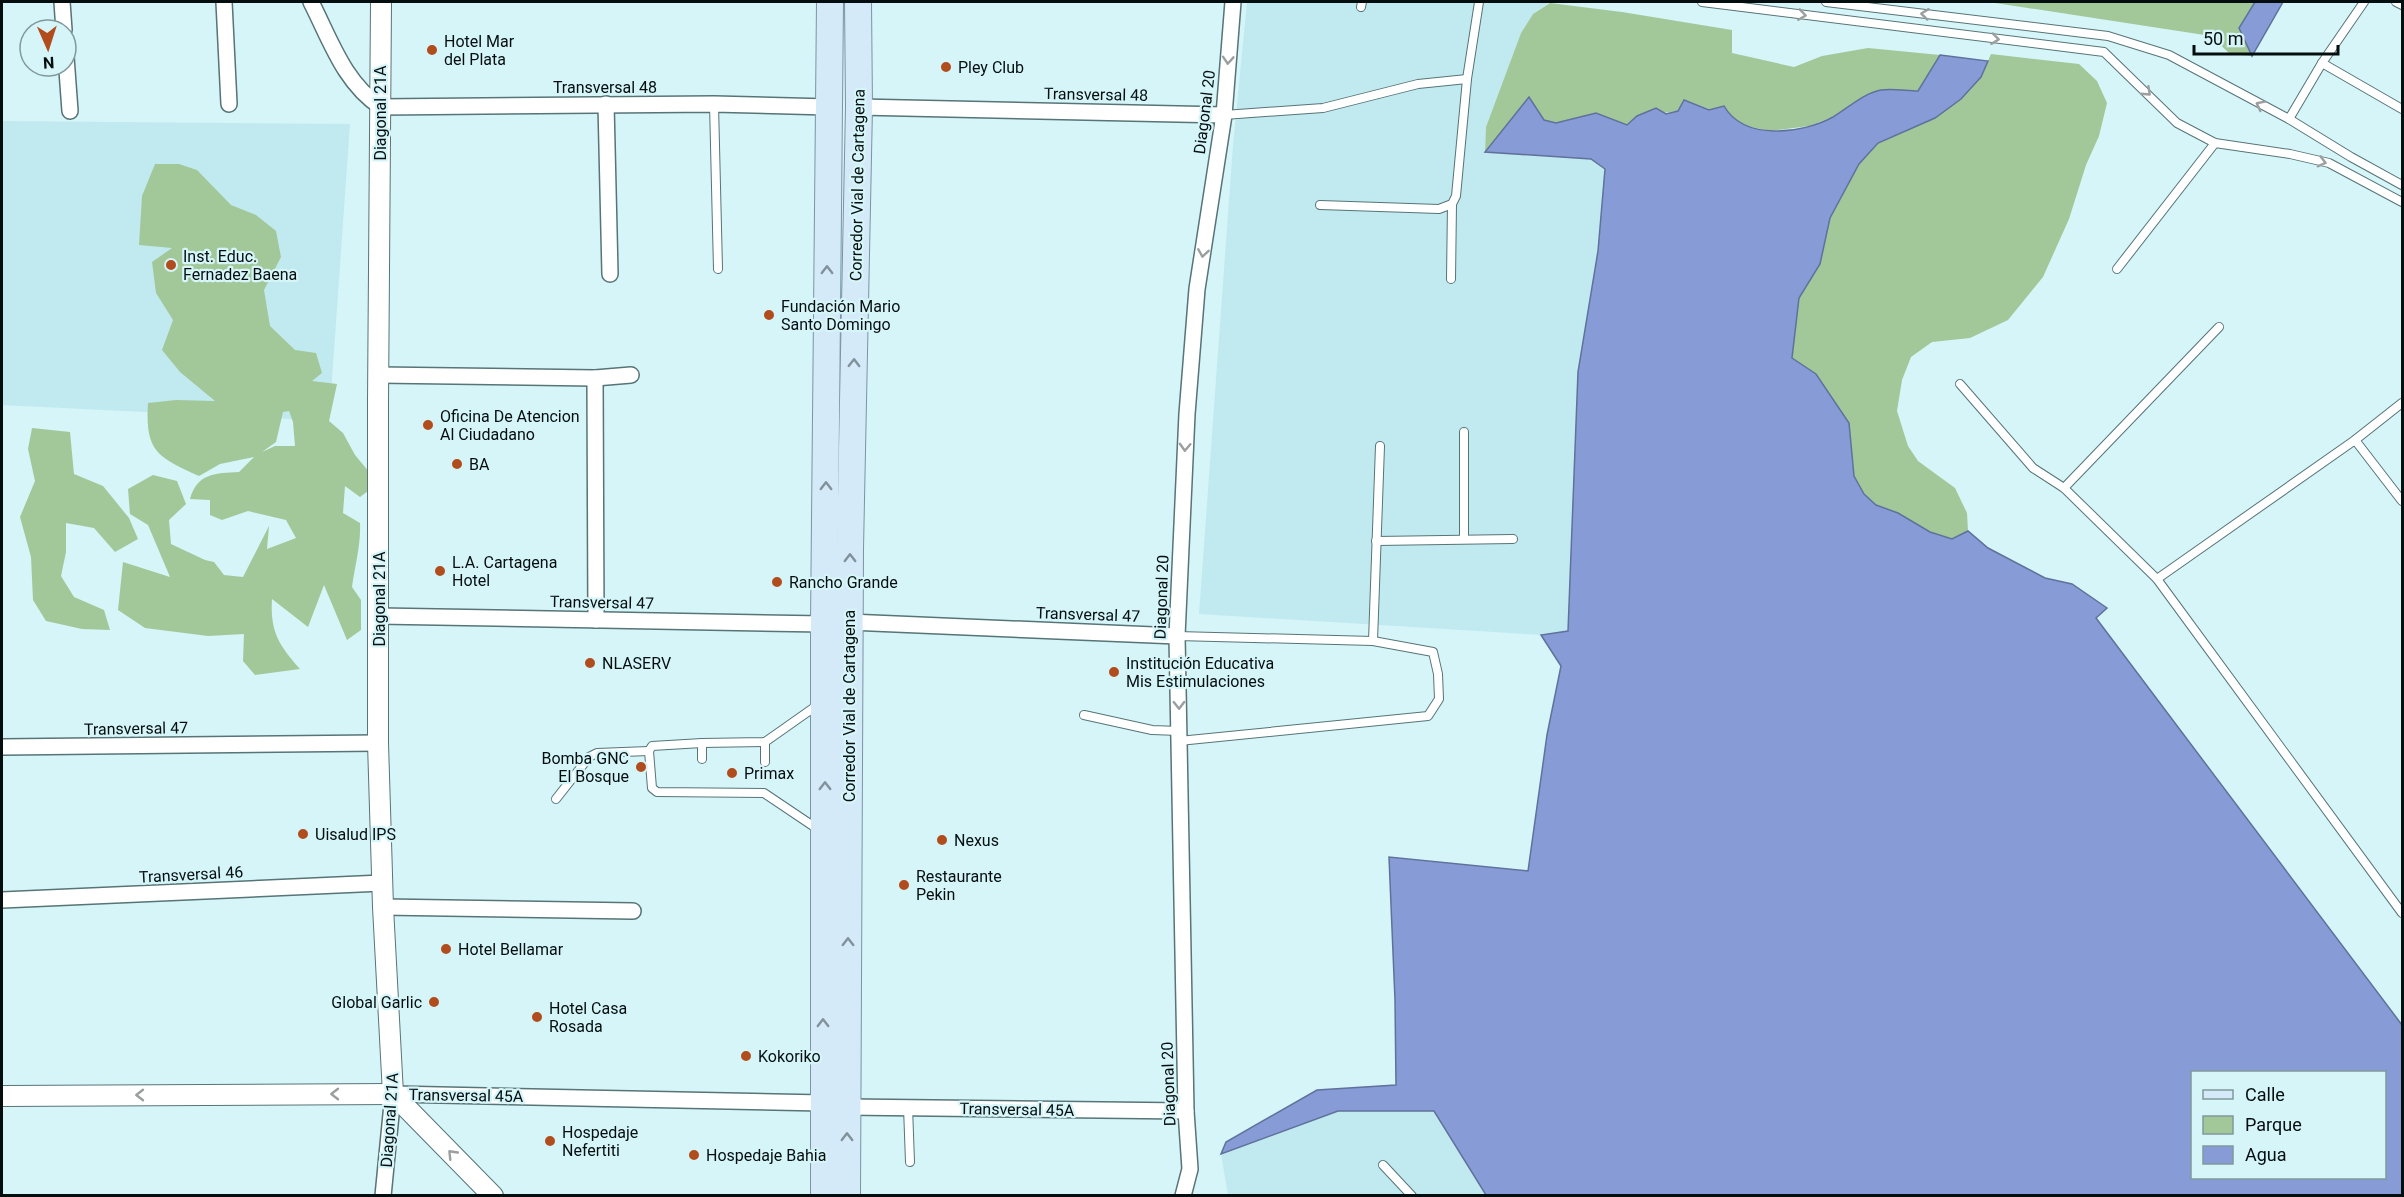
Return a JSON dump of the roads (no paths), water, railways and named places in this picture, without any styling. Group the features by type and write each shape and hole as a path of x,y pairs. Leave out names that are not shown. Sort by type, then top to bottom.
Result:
{"main road":[{"name":"Corredor Vial de Cartagena","path":"830,2 825,700 844,833"},
{"name":"Corredor Vial de Cartagena","path":"824,1196 835,1105 844,833 859,107 858,2"},
{"name":"Corredor Vial de Cartagena","path":"835,1105 848,1196"}],"street":[{"path":"62,2 63,18"},
{"path":"224,2 229,104"},
{"path":"311,2 355,86 368,99 381,106"},
{"name":"Diagonal 21A","path":"381,2 378,743 383,907 393,1094 383,1196"},
{"name":"Diagonal 20","path":"1184,1196 1190,1169 1186,1111 1177,636 1187,414 1197,290 1224,115 1233,2"},
{"path":"68,78 70,111"},
{"path":"606,104 610,274"},
{"name":"Transversal 48","path":"381,106 714,104 829,107"},
{"name":"Transversal 48","path":"859,107 1224,115"},
{"path":"378,375 594,378 631,375"},
{"path":"594,378 596,620"},
{"name":"Transversal 47","path":"379,616 824,624"},
{"name":"Transversal 47","path":"849,622 1177,636"},
{"name":"Transversal 47","path":"2,747 378,743"},
{"name":"Transversal 46","path":"2,900 382,883"},
{"path":"383,907 633,911"},
{"path":"393,1094 493,1196"},
{"name":"Transversal 45A","path":"2,1096 393,1094 908,1107 1186,1111"}],"lane":[{"path":"1451,279 1452,204 1456,196 1467,79 1479,2"},
{"path":"1702,2 2104,52 2162,106 2176,123 2215,143 2280,152 2329,163 2403,202"},
{"path":"1826,2 2108,36 2169,55 2289,119 2351,157 2403,185"},
{"path":"2289,119 2322,63 2364,2"},
{"path":"2396,2 2403,5"},
{"path":"2322,63 2403,109"},
{"path":"1224,115 1323,108 1418,84 1467,79"},
{"path":"714,104 718,269"},
{"path":"2117,269 2215,143"},
{"path":"1320,205 1439,209 1452,204"},
{"path":"2064,488 2218,327"},
{"path":"1960,384 2034,468 2064,488 2157,579 2403,913"},
{"path":"2157,579 2355,440 2403,403"},
{"path":"1464,432 1464,540"},
{"path":"2355,440 2403,501"},
{"path":"1373,641 1380,446"},
{"path":"1376,541 1513,538"},
{"name":"Transversal 47","path":"1177,636 1373,641 1433,652 1438,674 1439,699 1428,716 1193,741 1179,736"},
{"path":"825,700 765,742 652,746 649,751 652,788 657,792 702,793 765,789 844,833"},
{"path":"1084,715 1179,736"},
{"path":"765,742 765,762"},
{"path":"702,743 702,759"},
{"path":"556,799 589,758 597,753 649,751"},
{"path":"702,784 702,793"},
{"path":"908,1107 910,1162"},
{"path":"1383,1165 1412,1196"}],"water":[{"path":"2255,2 2283,2 2252,56 2239,28"},
{"path":"1940,55 1988,61 1981,77 1961,99 1935,118 1878,143 1859,164 1830,218 1820,264 1799,298 1792,358 1816,374 1849,423 1854,476 1864,494 1876,505 1898,513 1930,532 1952,539 1968,531 1988,548 2045,578 2072,584 2107,608 2096,618 2402,1025 2402,1195 1486,1195 1434,1111 1338,1111 1221,1154 1226,1142 1317,1090 1396,1085 1389,857 1528,871 1547,735 1561,666 1541,635 1568,631 1578,372 1598,251 1605,169 1591,159 1485,152 1529,97 1544,120 1556,123 1596,113 1627,125 1637,116 1656,108 1666,114 1678,111 1684,100 1709,110 1724,106 1733,117 1745,125 1774,131 1820,123 1862,97 1890,89 1918,91"}],"place":[{"name":"Hotel Mar del Plata","path":"432,50"},
{"name":"Pley Club","path":"946,67"},
{"name":"Inst. Educ. Fernadez Baena","path":"171,265"},
{"name":"Fundación Mario Santo Domingo","path":"769,315"},
{"name":"Oficina De Atencion Al Ciudadano","path":"428,425"},
{"name":"BA","path":"457,464"},
{"name":"L.A. Cartagena Hotel","path":"440,571"},
{"name":"Rancho Grande","path":"777,582"},
{"name":"NLASERV","path":"590,663"},
{"name":"Institución Educativa Mis Estimulaciones","path":"1114,672"},
{"name":"Bomba GNC El Bosque","path":"641,767"},
{"name":"Primax","path":"732,773"},
{"name":"Uisalud IPS","path":"303,834"},
{"name":"Nexus","path":"942,840"},
{"name":"Restaurante Pekin","path":"904,885"},
{"name":"Hotel Bellamar","path":"446,949"},
{"name":"Global Garlic","path":"434,1002"},
{"name":"Hotel Casa Rosada","path":"537,1017"},
{"name":"Kokoriko","path":"746,1056"},
{"name":"Hospedaje Nefertiti","path":"550,1141"},
{"name":"Hospedaje Bahia","path":"694,1155"}]}
